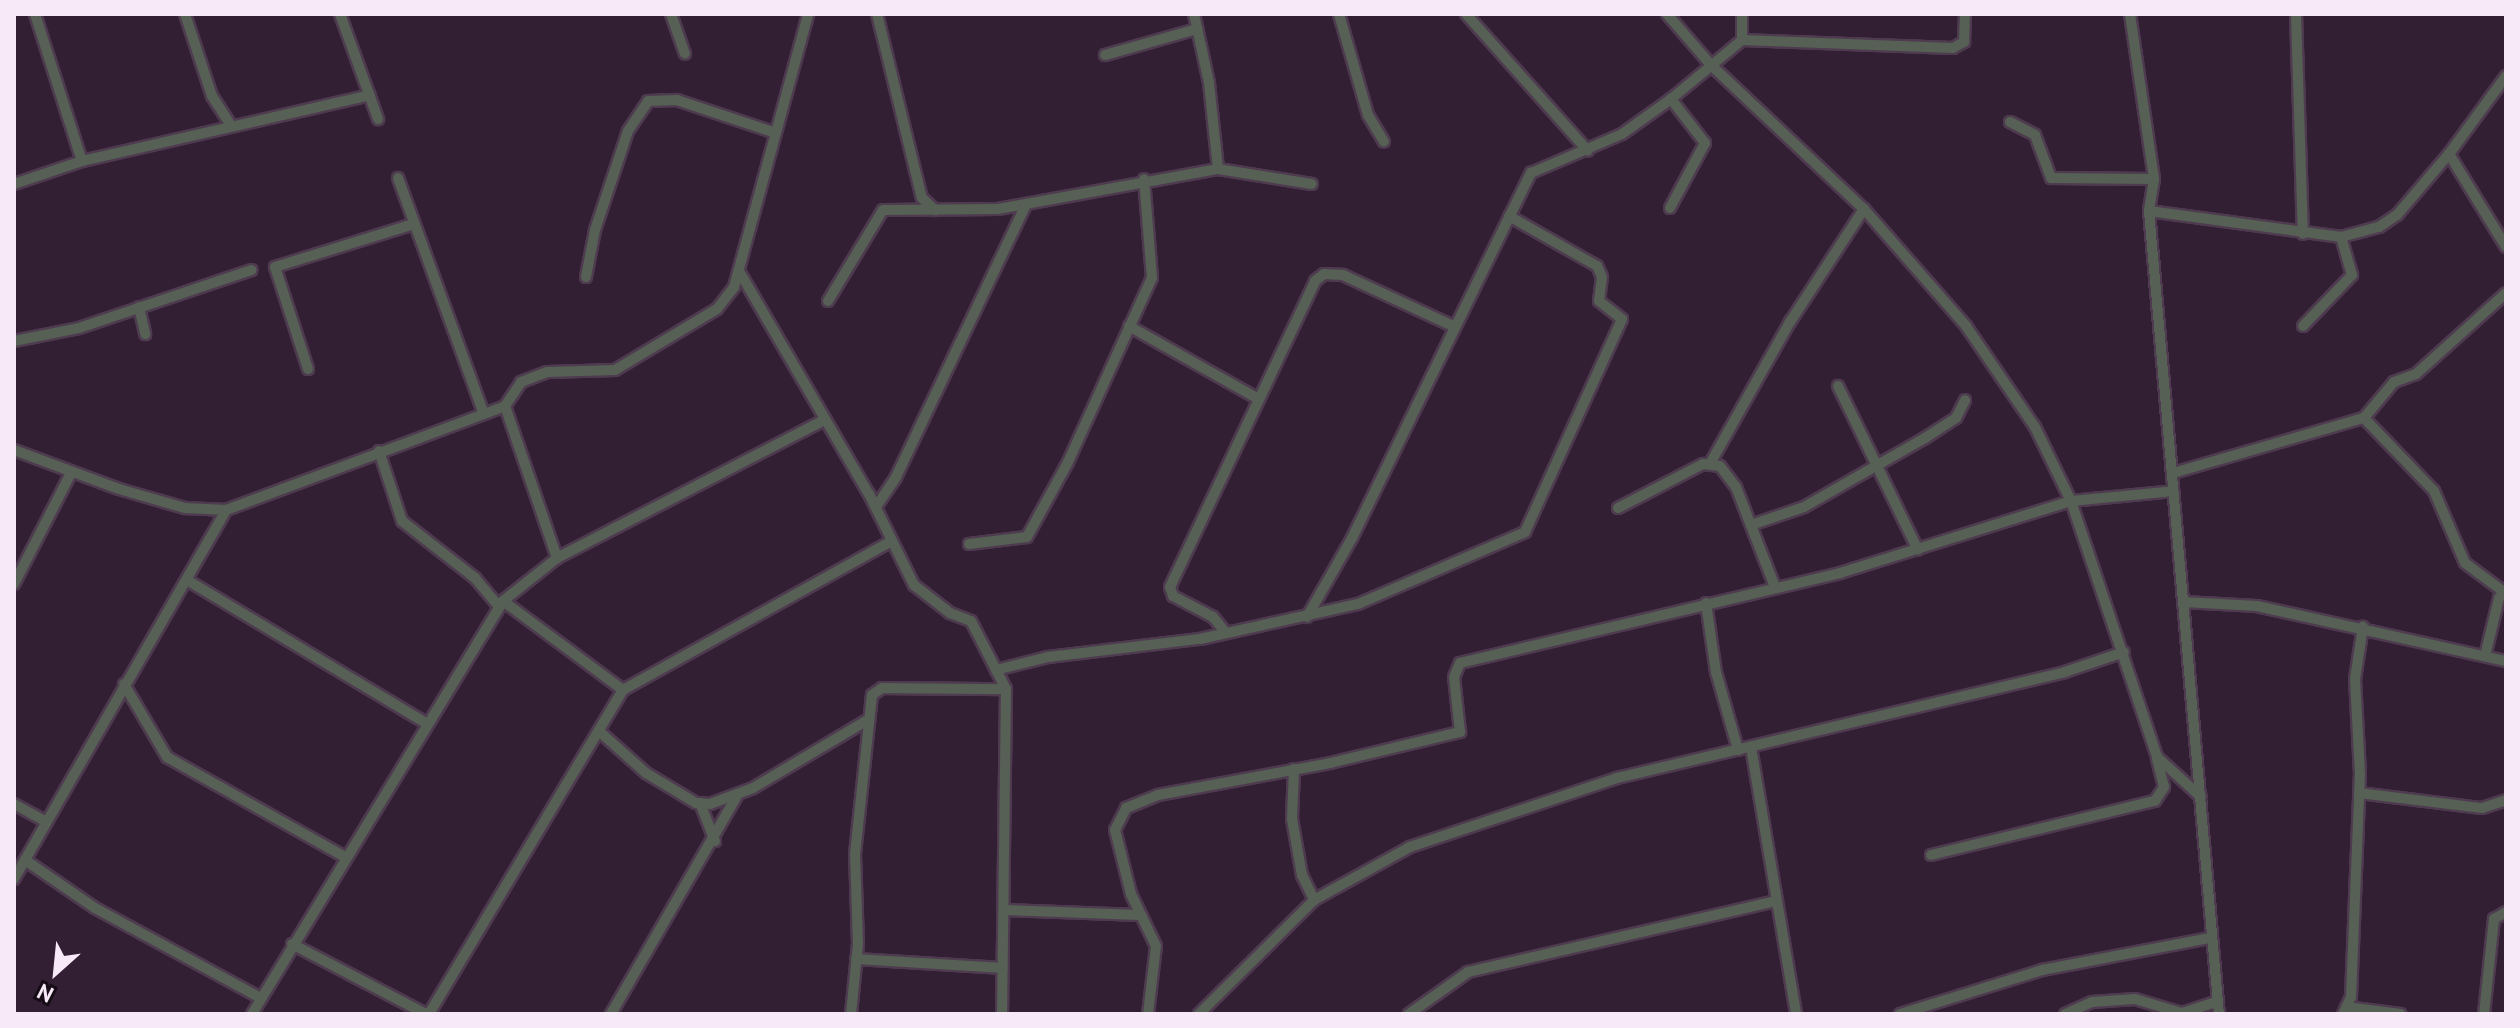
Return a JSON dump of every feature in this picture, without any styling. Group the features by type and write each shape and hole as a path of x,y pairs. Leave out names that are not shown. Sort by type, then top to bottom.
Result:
{"street":[{"path":"35,14 82,161"},
{"path":"185,14 212,96 231,125"},
{"path":"340,14 378,119"},
{"path":"671,14 685,54"},
{"path":"14,450 71,473 185,508 226,510 505,406 521,382 547,372 615,370 717,309 739,271 808,14"},
{"path":"877,14 922,198 937,211"},
{"path":"1194,14 1218,169"},
{"path":"1339,14 1368,115 1384,142"},
{"path":"1466,14 1588,151"},
{"path":"1667,14 1711,65 1864,209 1966,326 2035,427 2071,501 2157,757 2164,787 2155,801 1931,855"},
{"path":"1742,14 1742,40"},
{"path":"1307,617 1531,173 1588,151 1671,99 1742,40 1953,48 1964,42 1965,14"},
{"path":"2130,14 2154,179 2149,211 2201,797 2209,938 2219,1014"},
{"path":"2296,14 2303,234"},
{"path":"1105,55 1197,29"},
{"path":"2149,211 2341,237 2379,227 2397,215 2449,154 2506,76"},
{"path":"14,184 82,161 370,95"},
{"path":"1670,208 1705,143 1671,99"},
{"path":"586,277 628,131 648,101 677,100 776,133"},
{"path":"2010,122 2035,135 2051,178 2154,179"},
{"path":"2449,154 2505,242"},
{"path":"828,301 883,210 937,211 1026,205 1144,179 1218,169 1312,184"},
{"path":"398,178 483,412"},
{"path":"969,544 1027,537 1068,462 1129,326 1141,308 1153,264 1144,179"},
{"path":"876,507 896,477 1026,205"},
{"path":"1618,508 1711,462 1790,322 1864,209"},
{"path":"996,670 1048,657 1226,633 1307,617 1383,596 1528,528 1622,319 1599,301 1602,277 1597,266 1509,216"},
{"path":"308,369 275,267 414,224"},
{"path":"2303,326 2352,275 2341,237"},
{"path":"14,341 79,328 251,270"},
{"path":"739,271 822,421 876,507 890,542 921,594 971,621 1006,689 1002,1014"},
{"path":"1226,633 1213,617 1173,596 1170,587 1315,281 1324,274 1343,275 1455,327"},
{"path":"2173,473 2364,418 2394,382 2416,374 2506,293"},
{"path":"139,307 145,334"},
{"path":"1129,326 1257,398"},
{"path":"1838,386 1918,550"},
{"path":"1751,525 1804,507 1956,418 1965,400"},
{"path":"505,406 557,558"},
{"path":"2364,418 2434,491 2465,563 2505,591 2485,656"},
{"path":"252,1014 501,604 557,558 822,421"},
{"path":"379,451 402,521 475,578 501,604 623,690"},
{"path":"1711,462 1736,487 1775,587"},
{"path":"14,584 71,473"},
{"path":"1148,1014 1156,946 1141,915 1117,841 1119,815 1158,795 1460,732 1454,677 1460,663 1918,550 2071,501 2174,491"},
{"path":"14,879 226,510"},
{"path":"292,944 427,1014 623,690 890,542"},
{"path":"187,580 426,723"},
{"path":"2184,602 2257,606 2506,661"},
{"path":"1706,603 1716,672 1738,750"},
{"path":"2363,627 2355,679 2359,793 2351,997 2344,1011 2401,1014"},
{"path":"1199,1014 1314,900 1410,847 1500,814 1617,778 2065,672 2124,652"},
{"path":"124,684 167,757 345,857"},
{"path":"851,1014 856,959 855,854 872,695 882,688 1006,689"},
{"path":"700,803 737,796 869,719"},
{"path":"851,731 866,739"},
{"path":"600,732 646,773 700,803 715,841"},
{"path":"1751,747 1796,1014"},
{"path":"2157,757 2201,797"},
{"path":"1294,769 1292,819 1302,875 1314,900"},
{"path":"2359,793 2482,808 2506,800"},
{"path":"611,1014 715,841 737,796"},
{"path":"14,804 46,822"},
{"path":"25,860 95,908 261,998"},
{"path":"1409,1014 1468,972 1775,901"},
{"path":"1004,910 1141,915"},
{"path":"2484,1014 2494,919 2506,912"},
{"path":"1900,1014 2042,970 2209,938"},
{"path":"856,959 1003,968"},
{"path":"2065,1014 2092,1002 2135,999 2182,1013 2218,1001"}]}
